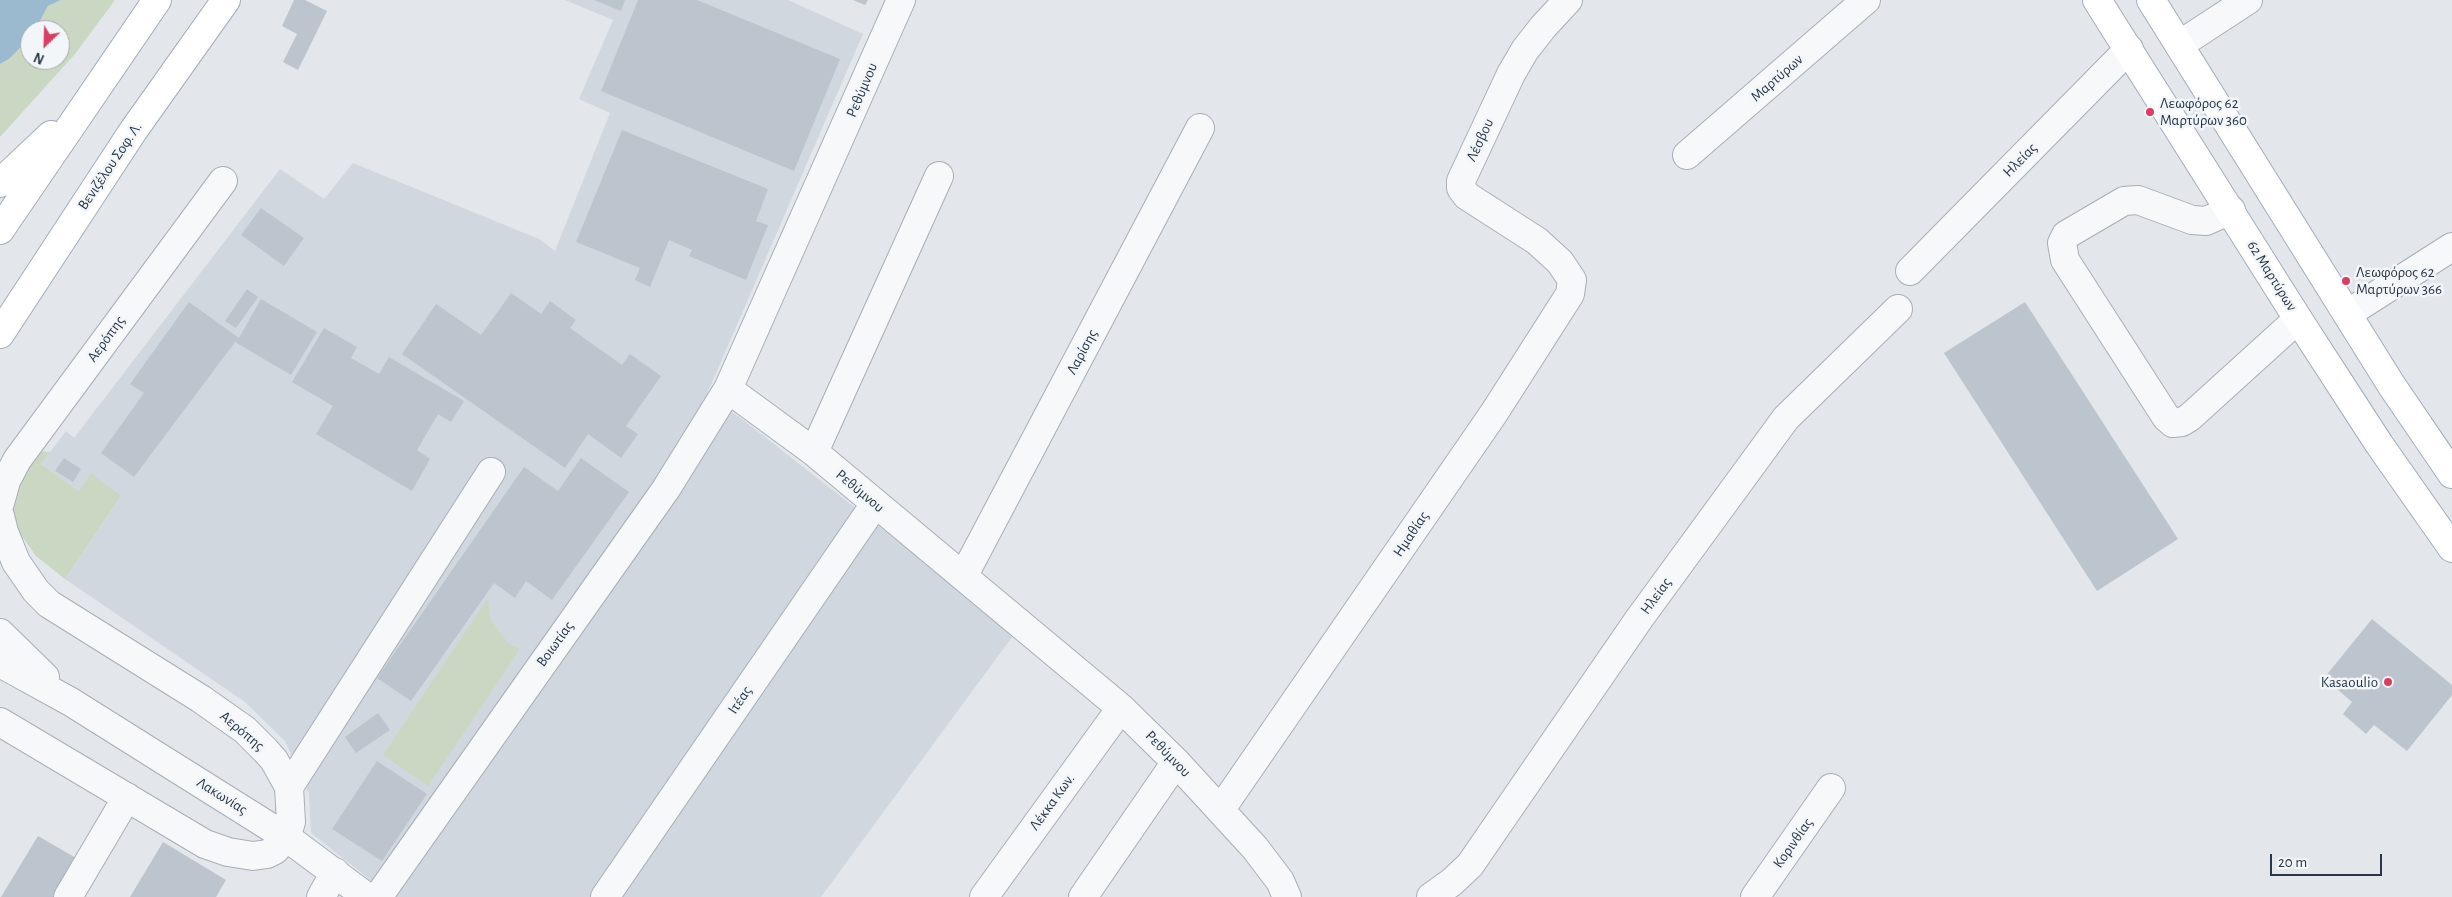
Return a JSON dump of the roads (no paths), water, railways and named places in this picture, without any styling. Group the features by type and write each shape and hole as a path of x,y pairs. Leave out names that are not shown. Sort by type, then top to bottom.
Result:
{"main road":[{"path":"0,230 157,0"},
{"name":"Βενιζέλου Σοφ. Λ.","path":"0,334 134,131 226,0"},
{"name":"62 Μαρτύρων","path":"2097,0 2298,319 2380,444 2452,548"},
{"path":"2151,0 2346,314 2452,474"},
{"path":"0,184 88,99"}],"street":[{"name":"Ρεθύμνου","path":"901,0 728,390 814,452 875,504 964,575 1121,708 1221,809 1268,865 1287,897"},
{"name":"Λέσβου","path":"1552,254 1537,241 1467,196 1461,188 1461,181 1511,74 1525,50 1543,26 1568,0"},
{"name":"Μαρτύρων","path":"1687,155 1866,0"},
{"path":"2179,45 2248,0"},
{"name":"Ηλείας","path":"1910,271 2129,49"},
{"name":"Λαρίσης","path":"964,575 1200,128"},
{"path":"814,452 939,176"},
{"name":"Αερόπης","path":"0,503 6,481 17,460 222,181"},
{"path":"2231,210 2206,221 2192,220 2138,200 2124,200 2066,235 2062,243 2065,260 2166,416 2173,423 2182,422 2190,418 2298,319"},
{"path":"2346,314 2452,248"},
{"name":"Ημαθίας","path":"1221,809 1488,421 1569,297 1573,284 1571,277 1552,254"},
{"name":"Ηλείας","path":"1431,897 1452,882 1470,865 1639,619 1786,418 1898,309"},
{"name":"Βοιωτίας","path":"378,897 666,489 728,390"},
{"path":"289,787 491,472"},
{"name":"Ιτέας","path":"605,897 875,504"},
{"name":"Αερόπης","path":"0,516 16,562 36,591 49,604 179,685 245,730 274,760 289,787 291,822 286,837"},
{"name":"Λακωνίας","path":"0,634 71,702"},
{"name":"Λακωνίας","path":"0,663 71,702 286,837 367,897"},
{"name":"Λέκκα Κων.","path":"984,897 1121,708"},
{"path":"0,722 195,839 228,852 253,856 267,854 280,846 286,837"},
{"path":"1083,897 1176,762"},
{"name":"Κορινθίας","path":"1755,897 1831,788"},
{"path":"68,897 127,797"},
{"path":"320,897 335,872"}],"water":[{"path":"0,0 61,0 48,6 40,20 20,20 20,48 9,59 0,64"}],"place":[{"name":"Λεωφόρος 62 Μαρτύρων 360","path":"2150,112"},
{"name":"Λεωφόρος 62 Μαρτύρων 366","path":"2346,281"},
{"name":"Kasaoulio","path":"2388,682"}]}
